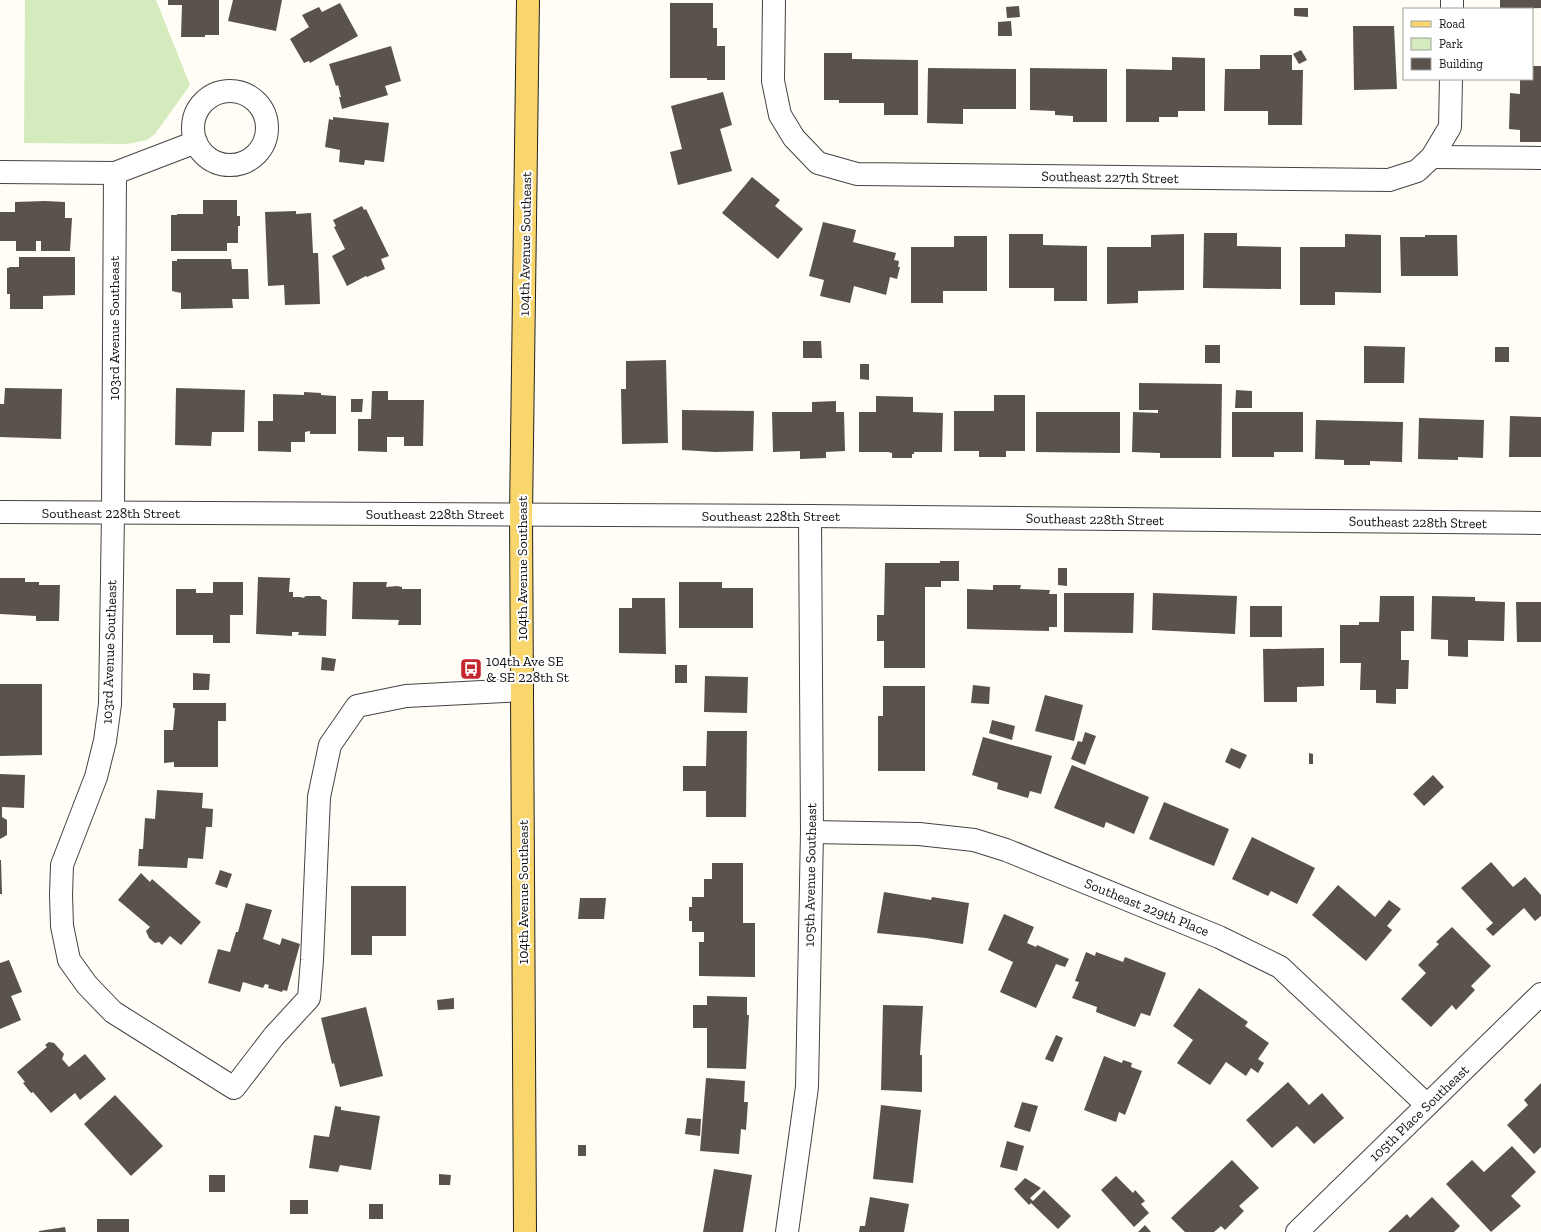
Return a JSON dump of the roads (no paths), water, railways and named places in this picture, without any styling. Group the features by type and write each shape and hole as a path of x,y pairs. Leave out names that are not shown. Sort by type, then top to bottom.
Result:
{"main road":[{"name":"104th Avenue Southeast","path":"525,1232 521,515 528,0"}],"street":[{"name":"Southeast 227th Street","path":"774,0 773,81 780,115 794,138 818,163 857,174 1389,180 1417,171 1432,157 1450,127 1451,80"},
{"path":"0,172 115,173 196,142"},
{"path":"1432,157 1541,158"},
{"name":"103rd Avenue Southeast","path":"115,173 113,513 110,704 105,741 96,777 62,865 62,926 69,960 87,985 113,1012 234,1088 274,1036 308,998 312,960 319,797 330,745 357,706 406,696 522,690"},
{"name":"Southeast 228th Street","path":"0,512 810,516 1541,523"},
{"name":"105th Avenue Southeast","path":"787,1232 807,1087 812,832 810,516"},
{"name":"Southeast 229th Place","path":"812,832 919,834 974,840 1006,850 1219,937 1280,967 1427,1105"},
{"name":"105th Place Southeast","path":"1297,1232 1541,994"}],"place":[{"name":"104th Ave SE & SE 228th St","path":"471,669"}]}
